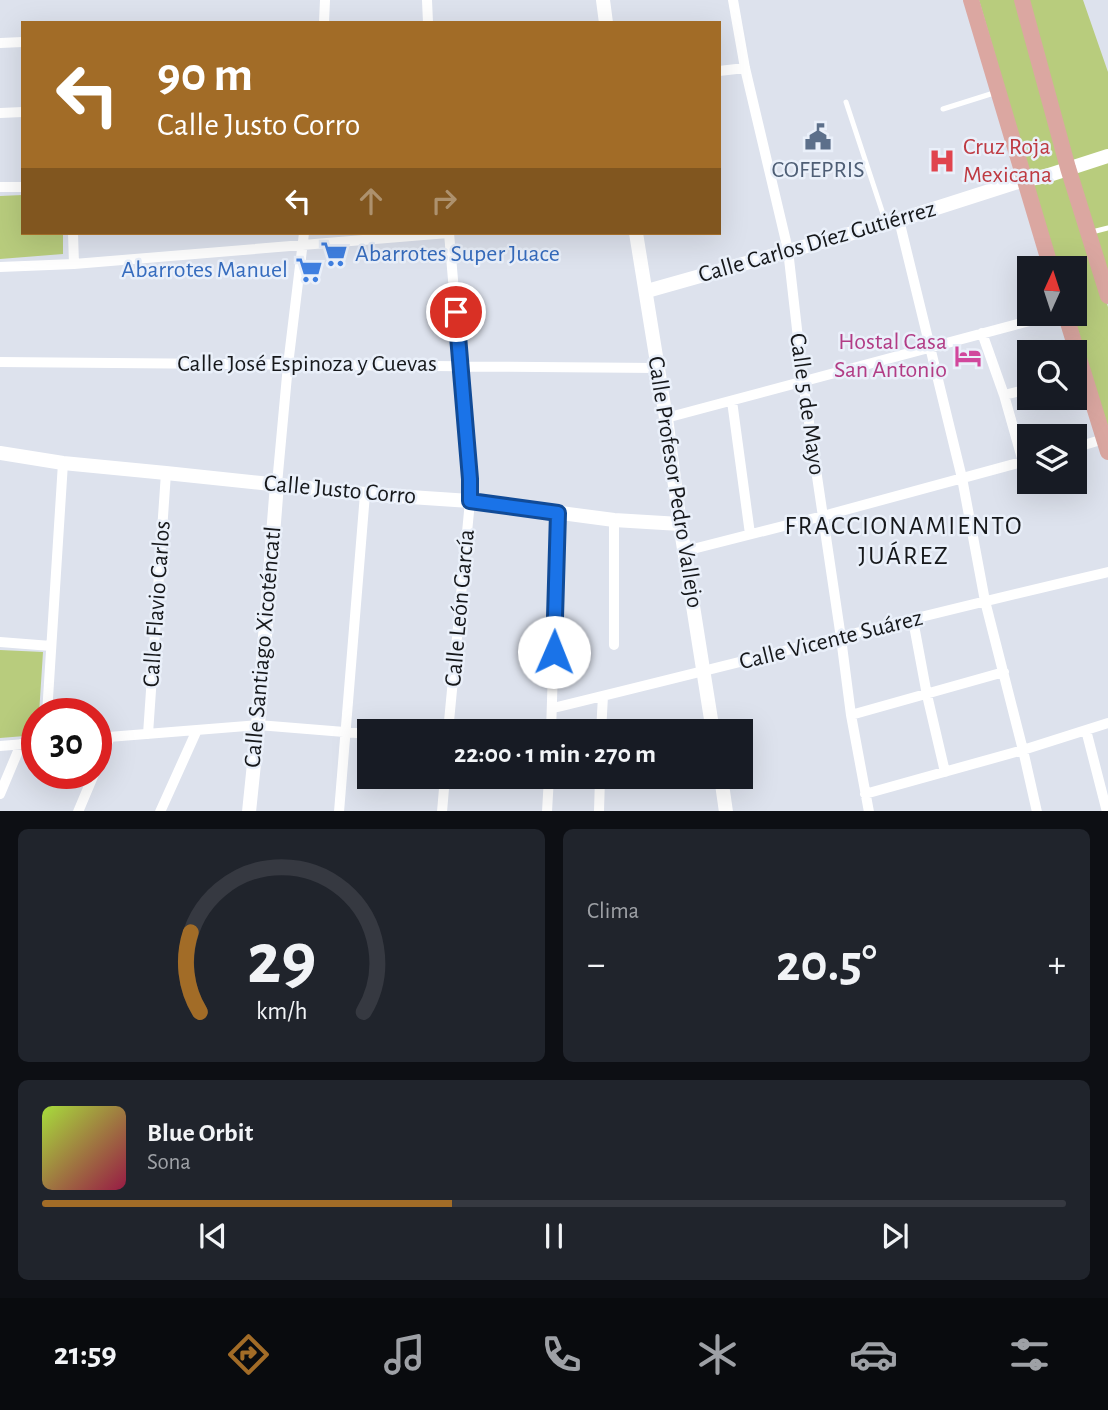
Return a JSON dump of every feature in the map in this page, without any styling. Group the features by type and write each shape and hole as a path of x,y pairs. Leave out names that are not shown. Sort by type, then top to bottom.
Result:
{"main road":[{"path":"971,0 1047,256"},
{"path":"1022,0 1068,168 1108,296"},
{"path":"1069,326 1106,445"}],"street":[{"path":"324,21 325,0"},
{"path":"426,0 428,21"},
{"path":"603,0 606,21"},
{"name":"Calle 5 de Mayo","path":"733,0 745,68 788,250 803,382 851,715 869,811"},
{"path":"0,43 21,42"},
{"path":"721,71 745,68"},
{"path":"0,113 21,112"},
{"name":"Calle Carlos Díez Gutiérrez","path":"647,291 1108,156"},
{"path":"0,187 21,187"},
{"path":"892,221 929,348 962,478 985,601 1037,811"},
{"path":"73,235 74,264"},
{"name":"Calle Santiago Xicoténcatl","path":"248,809 258,725 288,365 304,235"},
{"path":"0,267 74,264 427,235"},
{"name":"Calle León García","path":"449,235 470,479 449,719"},
{"name":"Calle Profesor Pedro Vallejo","path":"636,235 711,719"},
{"path":"666,418 1017,324"},
{"path":"982,333 1017,434"},
{"name":"Calle José Espinoza y Cuevas","path":"0,362 657,368"},
{"path":"1004,395 1017,391"},
{"path":"732,401 750,534"},
{"path":"1087,446 1106,445"},
{"name":"Calle Justo Corro","path":"0,453 63,463 365,494 470,501 614,520 680,524"},
{"path":"48,698 63,463"},
{"path":"685,551 1017,463"},
{"name":"Calle Flavio Carlos","path":"148,734 166,473"},
{"path":"339,811 365,494"},
{"path":"552,719 558,513"},
{"path":"614,520 614,645"},
{"name":"Calle Vicente Suárez","path":"553,708 1108,572"},
{"path":"912,620 945,772"},
{"path":"0,642 51,646"},
{"path":"851,715 1004,672"},
{"path":"602,719 603,696"},
{"path":"865,794 1108,723"},
{"path":"112,737 258,725 357,733"},
{"path":"160,811 197,730"},
{"path":"1086,730 1107,811"},
{"path":"0,746 21,744 0,794"},
{"path":"78,811 87,789"},
{"path":"442,811 443,789"},
{"path":"547,811 548,789"},
{"path":"598,811 599,789"},
{"path":"723,789 726,811"}],"lane":[{"path":"943,109 997,92"},
{"path":"846,102 892,221"},
{"path":"1089,233 1108,228"}],"green space":[{"path":"979,0 1083,0 1108,72 1108,296 1075,194 1108,307 1108,434 1087,365 1087,340 1079,340 1075,326 1087,326 1087,256 1054,256"},
{"path":"21,195 21,235 63,235 63,254 0,259 0,196"},
{"path":"0,650 43,652 40,698 21,698 21,736 0,738"}],"place":[{"name":"COFEPRIS","path":"818,137"},
{"name":"Cruz Roja Mexicana","path":"942,161"},
{"name":"Abarrotes Super Juace","path":"334,254"},
{"name":"Abarrotes Manuel","path":"309,270"},
{"name":"Hostal Casa San Antonio","path":"968,356"}],"district":[{"name":"FRACCIONAMIENTO JUÁREZ","path":"904,541"}],"route":[{"path":"456,312 470,501 558,513 554,652"}]}
